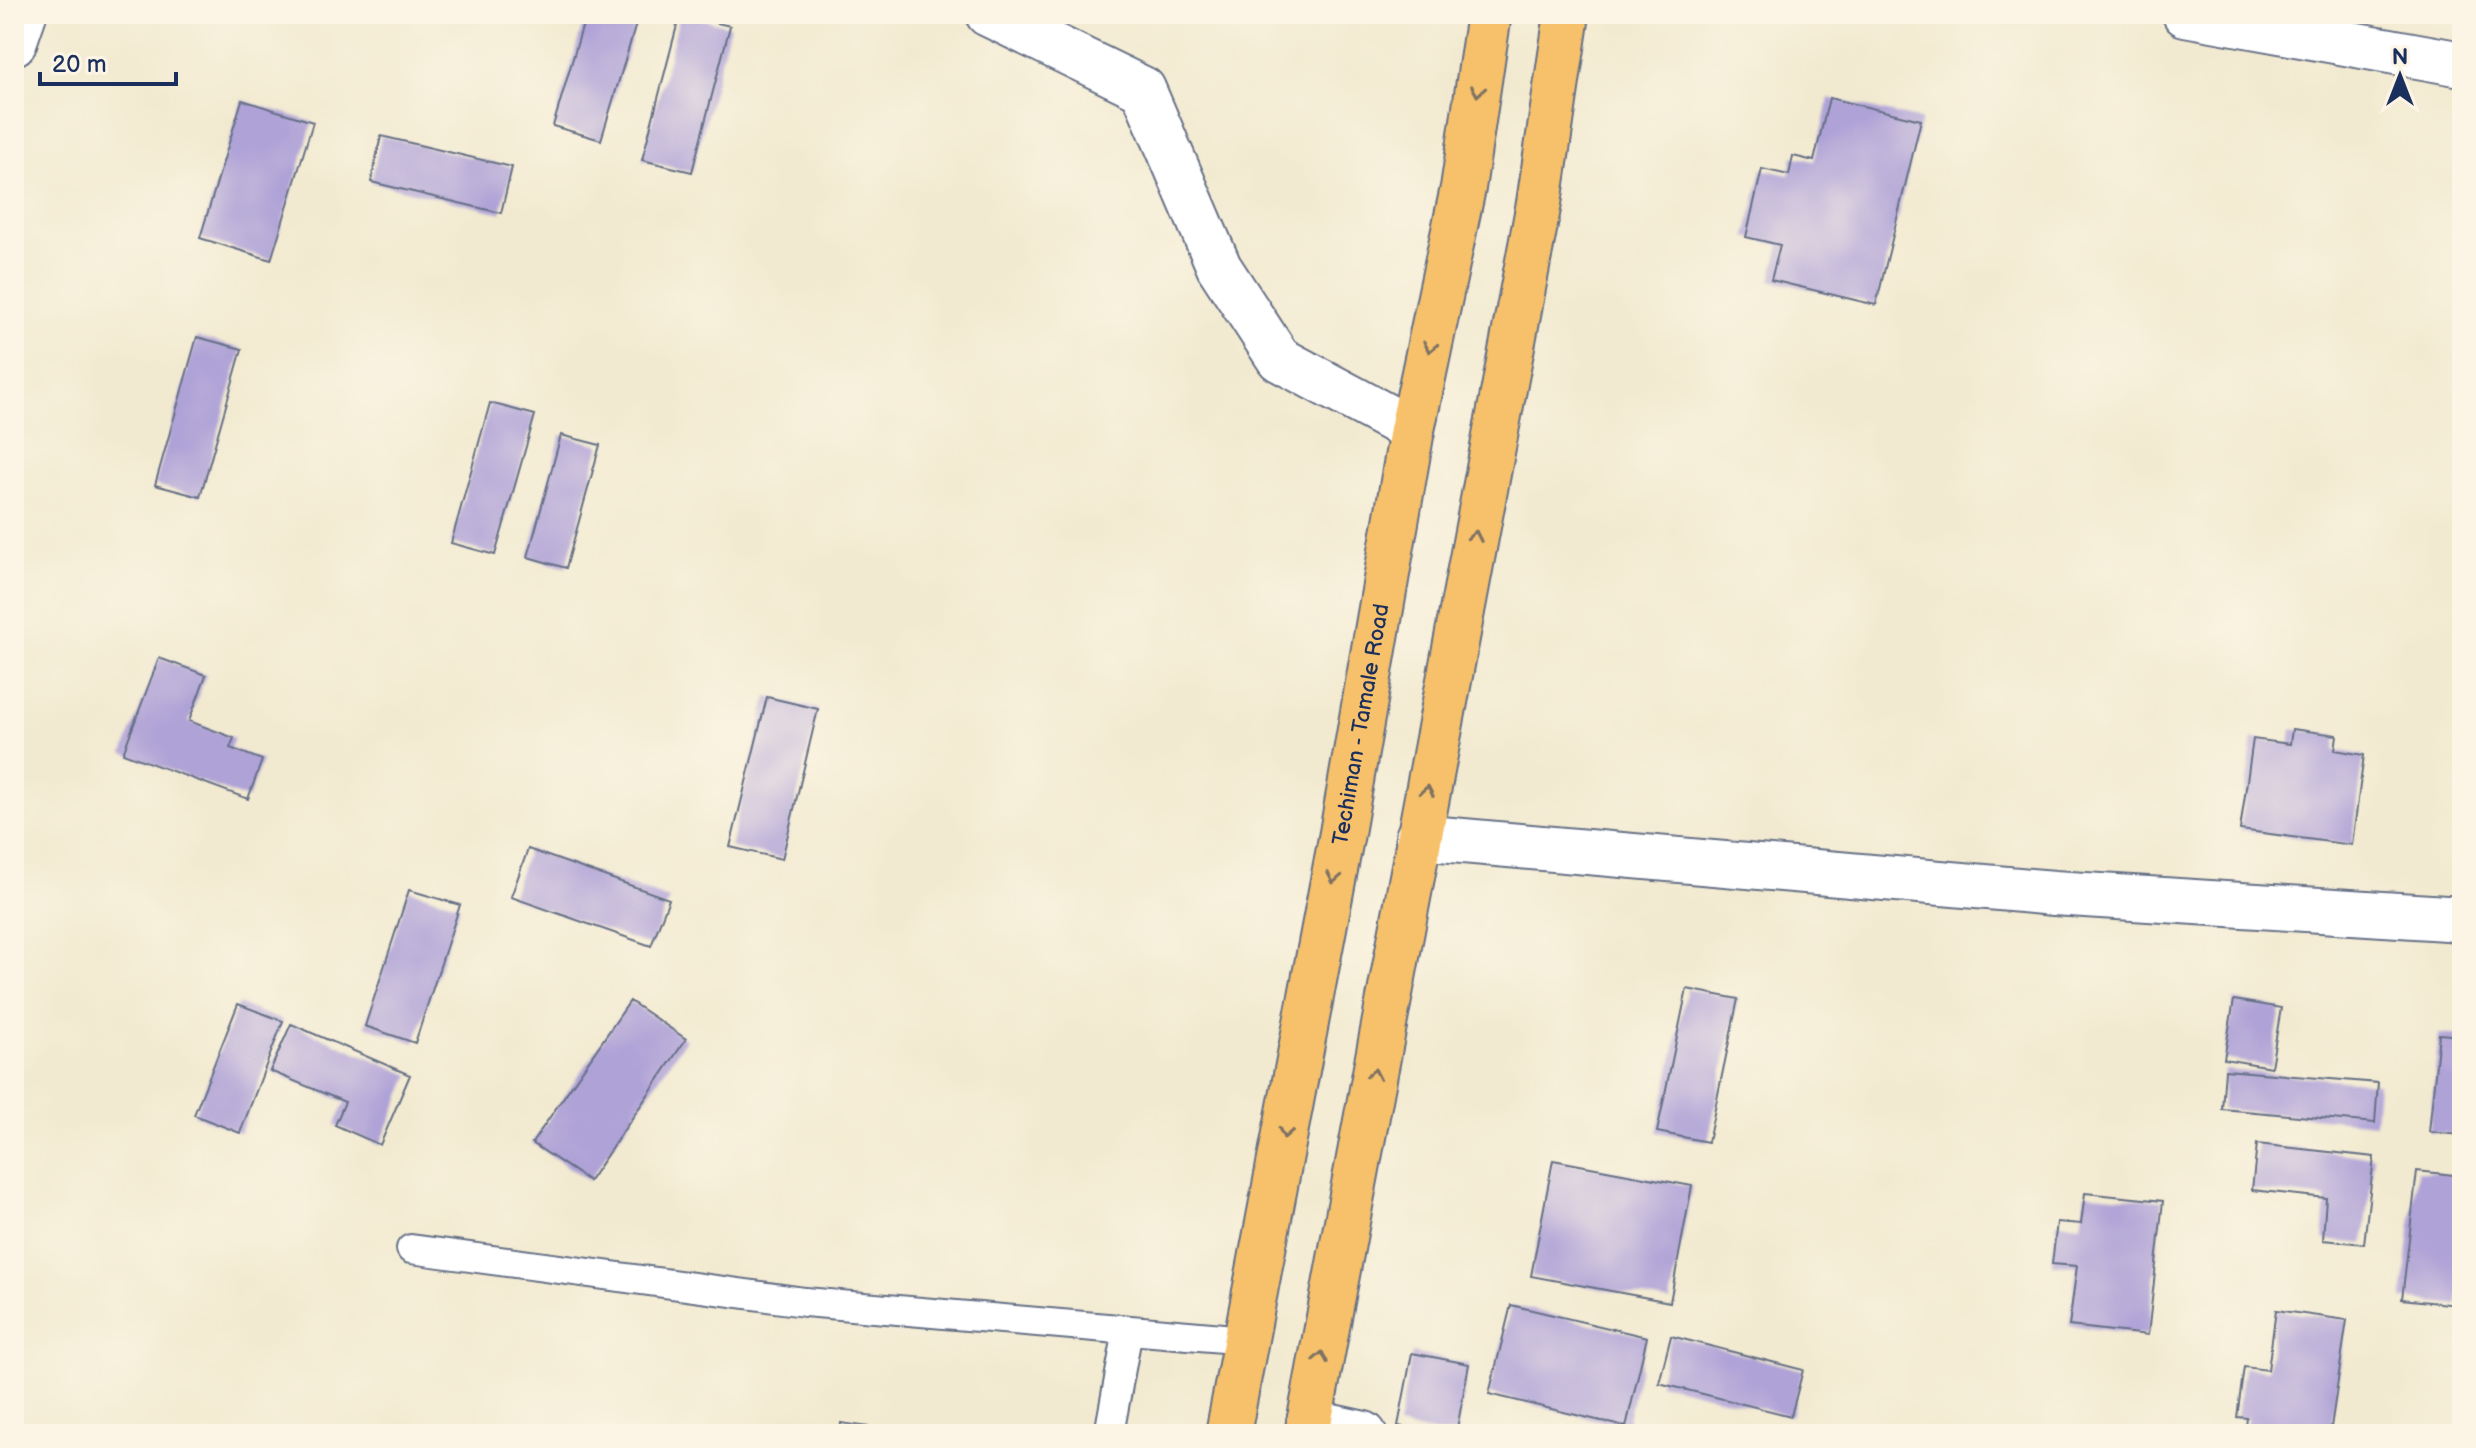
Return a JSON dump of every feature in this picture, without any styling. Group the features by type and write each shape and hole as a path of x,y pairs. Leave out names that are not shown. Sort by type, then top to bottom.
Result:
{"highway":[{"name":"Techiman - Tamale Road","path":"1228,1434 1342,833 1412,430 1463,188 1489,14"},
{"path":"1308,1428 1539,203 1567,14"}],"street":[{"path":"14,43 24,14"},
{"path":"988,14 1143,89 1219,267 1279,359 1412,430"},
{"path":"2185,14 2462,64"},
{"path":"1418,837 2054,893 2462,919"},
{"path":"1308,1428 1364,1434"}],"lane":[{"path":"411,1249 805,1302 1246,1340"},
{"path":"1109,1434 1128,1330"}],"building":[{"path":"586,14 639,14 601,140 553,126"},
{"path":"680,14 730,26 692,172 642,160"},
{"path":"1829,98 1921,120 1876,305 1771,280 1780,245 1746,237 1762,169 1789,175 1793,156 1814,161"},
{"path":"242,100 313,122 271,260 200,238"},
{"path":"381,136 512,167 501,213 371,182"},
{"path":"197,337 242,349 200,497 155,485"},
{"path":"490,403 535,415 495,555 451,543"},
{"path":"561,435 600,445 566,568 528,557"},
{"path":"159,658 206,675 189,721 234,738 230,748 262,760 248,799 123,753"},
{"path":"767,697 818,709 782,859 730,847"},
{"path":"2292,729 2337,735 2335,750 2364,755 2352,845 2240,830 2253,739 2290,744"},
{"path":"528,849 669,899 651,946 511,897"},
{"path":"409,890 460,905 415,1043 365,1026"},
{"path":"1687,989 1738,999 1708,1142 1657,1132"},
{"path":"2234,1000 2281,1008 2271,1067 2224,1059"},
{"path":"630,1001 686,1039 589,1181 532,1143"},
{"path":"238,1004 283,1021 240,1133 194,1115"},
{"path":"291,1024 410,1075 380,1145 335,1125 345,1102 270,1071"},
{"path":"2439,1034 2462,1036 2462,1135 2429,1132"},
{"path":"2225,1070 2378,1083 2375,1123 2222,1109"},
{"path":"2257,1144 2374,1157 2364,1244 2323,1240 2326,1198 2252,1190"},
{"path":"1553,1160 1692,1186 1670,1302 1531,1276"},
{"path":"2417,1171 2462,1176 2462,1274 2458,1305 2402,1299"},
{"path":"2085,1193 2163,1201 2148,1335 2069,1326 2077,1266 2052,1264 2057,1222 2081,1224"},
{"path":"1511,1305 1647,1337 1626,1427 1489,1394"},
{"path":"2276,1310 2347,1320 2330,1434 2245,1434 2247,1418 2237,1417 2244,1367 2268,1370"},
{"path":"1671,1336 1803,1370 1791,1416 1659,1383"},
{"path":"1412,1353 1469,1364 1456,1434 1398,1426"},
{"path":"841,1423 904,1432 904,1434 840,1434"}]}
